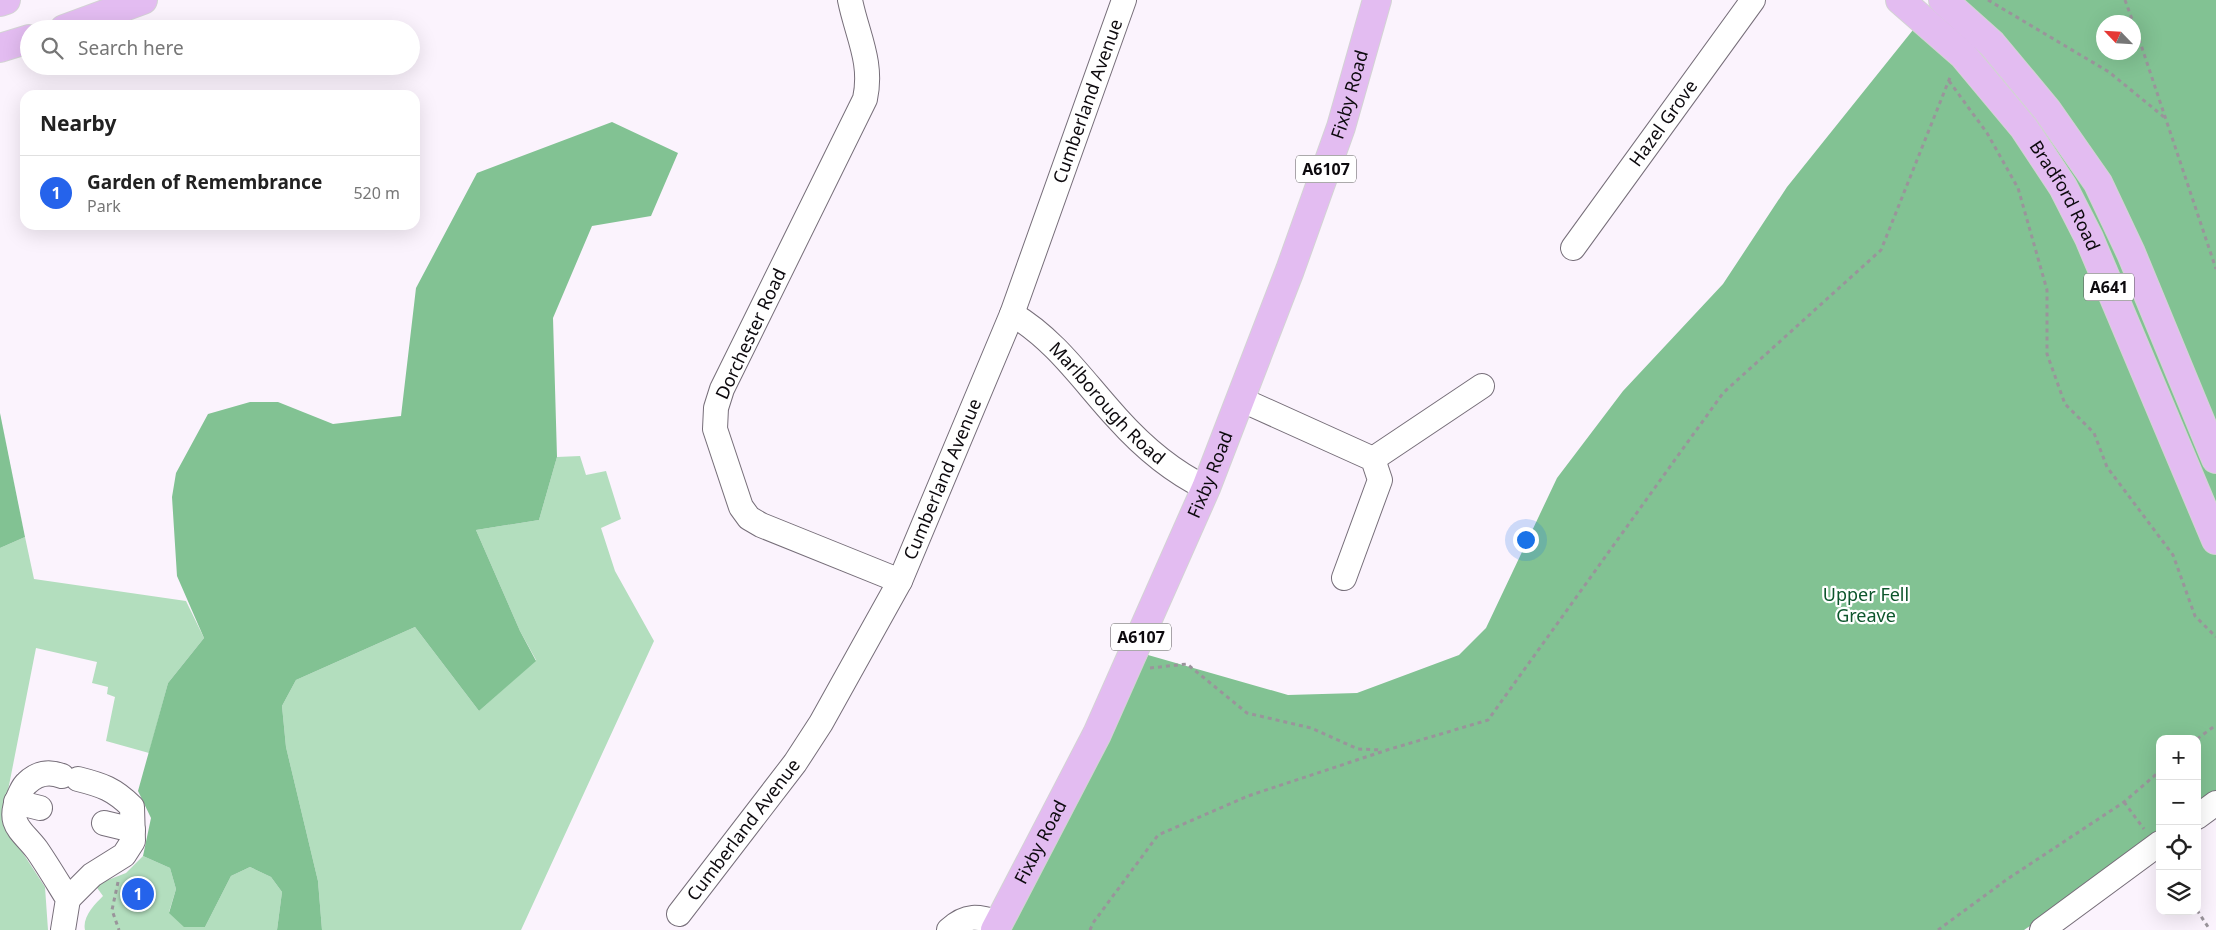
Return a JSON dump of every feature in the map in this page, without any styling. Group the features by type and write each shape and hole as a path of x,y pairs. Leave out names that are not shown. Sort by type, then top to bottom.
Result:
{"main road":[{"path":"0,2 6,0"},
{"path":"88,20 142,0"},
{"name":"Fixby Road","path":"997,926 1097,734 1127,670 1206,488 1290,270 1341,127 1377,0"},
{"name":"Bradford Road","path":"1900,0 1963,55 2024,128 2064,187 2089,238 2216,540"},
{"name":"Bradford Road","path":"1942,0 1998,51 2047,110 2098,183 2131,253 2216,459"},
{"path":"0,48 20,42"}],"street":[{"name":"Dorchester Road","path":"850,0 868,64 869,82 865,99 722,390 716,408 715,429 741,507 749,518 761,525 900,582"},
{"name":"Cumberland Avenue","path":"678,914 795,763 821,723 900,582 1012,314 1124,0"},
{"name":"Hazel Grove","path":"1573,248 1754,0"},
{"name":"Marlborough Road","path":"1012,314 1032,326 1052,343 1117,419 1165,465 1206,488"},
{"path":"1373,459 1482,386"},
{"path":"1240,399 1373,459 1380,480 1344,578"},
{"path":"63,930 68,899 92,875 124,855 133,841 132,807 118,793 102,786 52,772 37,775 25,784 16,802 14,818 20,832 36,848 68,899"},
{"path":"16,802 40,808"},
{"path":"2201,814 2216,803"},
{"path":"104,823 133,830"},
{"path":"2042,930 2156,846"},
{"path":"949,930 960,920 981,917 997,926"}],"path":[{"path":"1988,0 2109,72 2164,117"},
{"path":"2126,0 2131,15"},
{"path":"2141,47 2216,269"},
{"path":"1090,930 1093,923 1158,835 1248,796 1387,750 1488,720 1723,393 1881,250 1948,81 1963,55"},
{"path":"1948,81 1987,133 2018,188 2048,290 2048,354 2065,404 2094,433 2107,467 2173,555 2195,616 2216,637"},
{"path":"1127,670 1186,664 1247,713 1311,728 1358,750 1387,750"},
{"path":"2201,736 2215,724"},
{"path":"1938,930 2006,880 2124,802 2156,774"},
{"path":"2124,802 2156,842"},
{"path":"119,930 112,910 124,855"},
{"path":"2200,915 2210,930"}],"green space":[{"name":"Upper Fell Greave","path":"1937,0 2216,0 2216,798 2201,808 2201,735 2156,735 2156,840 2024,930 1008,930 1148,655 1288,695 1357,693 1459,655 1486,628 1557,478 1623,391 1723,284 1787,187"},
{"path":"612,122 678,153 651,216 592,226 553,318 557,457 539,520 476,530 520,631 536,661 479,711 415,627 296,680 282,706 286,747 318,881 322,930 277,930 282,892 271,877 250,867 231,876 205,927 184,927 169,913 176,889 170,868 143,856 151,818 138,791 168,683 204,638 177,576 172,497 176,473 208,414 250,402 278,402 333,424 401,416 416,288 477,173"},
{"path":"0,413 25,537 0,548"},
{"path":"580,456 586,475 606,471 621,519 601,528 615,571 654,641 521,930 322,930 318,881 286,747 282,706 296,680 415,627 479,711 536,660 520,631 476,530 539,520 557,457"},
{"path":"25,537 34,579 186,601 204,638 168,683 149,753 106,741 115,697 107,694 108,687 92,683 97,662 36,648 2,821 45,887 48,930 0,930 0,548"},
{"path":"143,856 170,868 176,889 169,912 205,927 231,876 250,867 271,877 282,892 277,930 85,930 87,916 103,896 95,885 126,873"}],"place":[{"name":"Garden of Remembrance","path":"138,894"}]}
